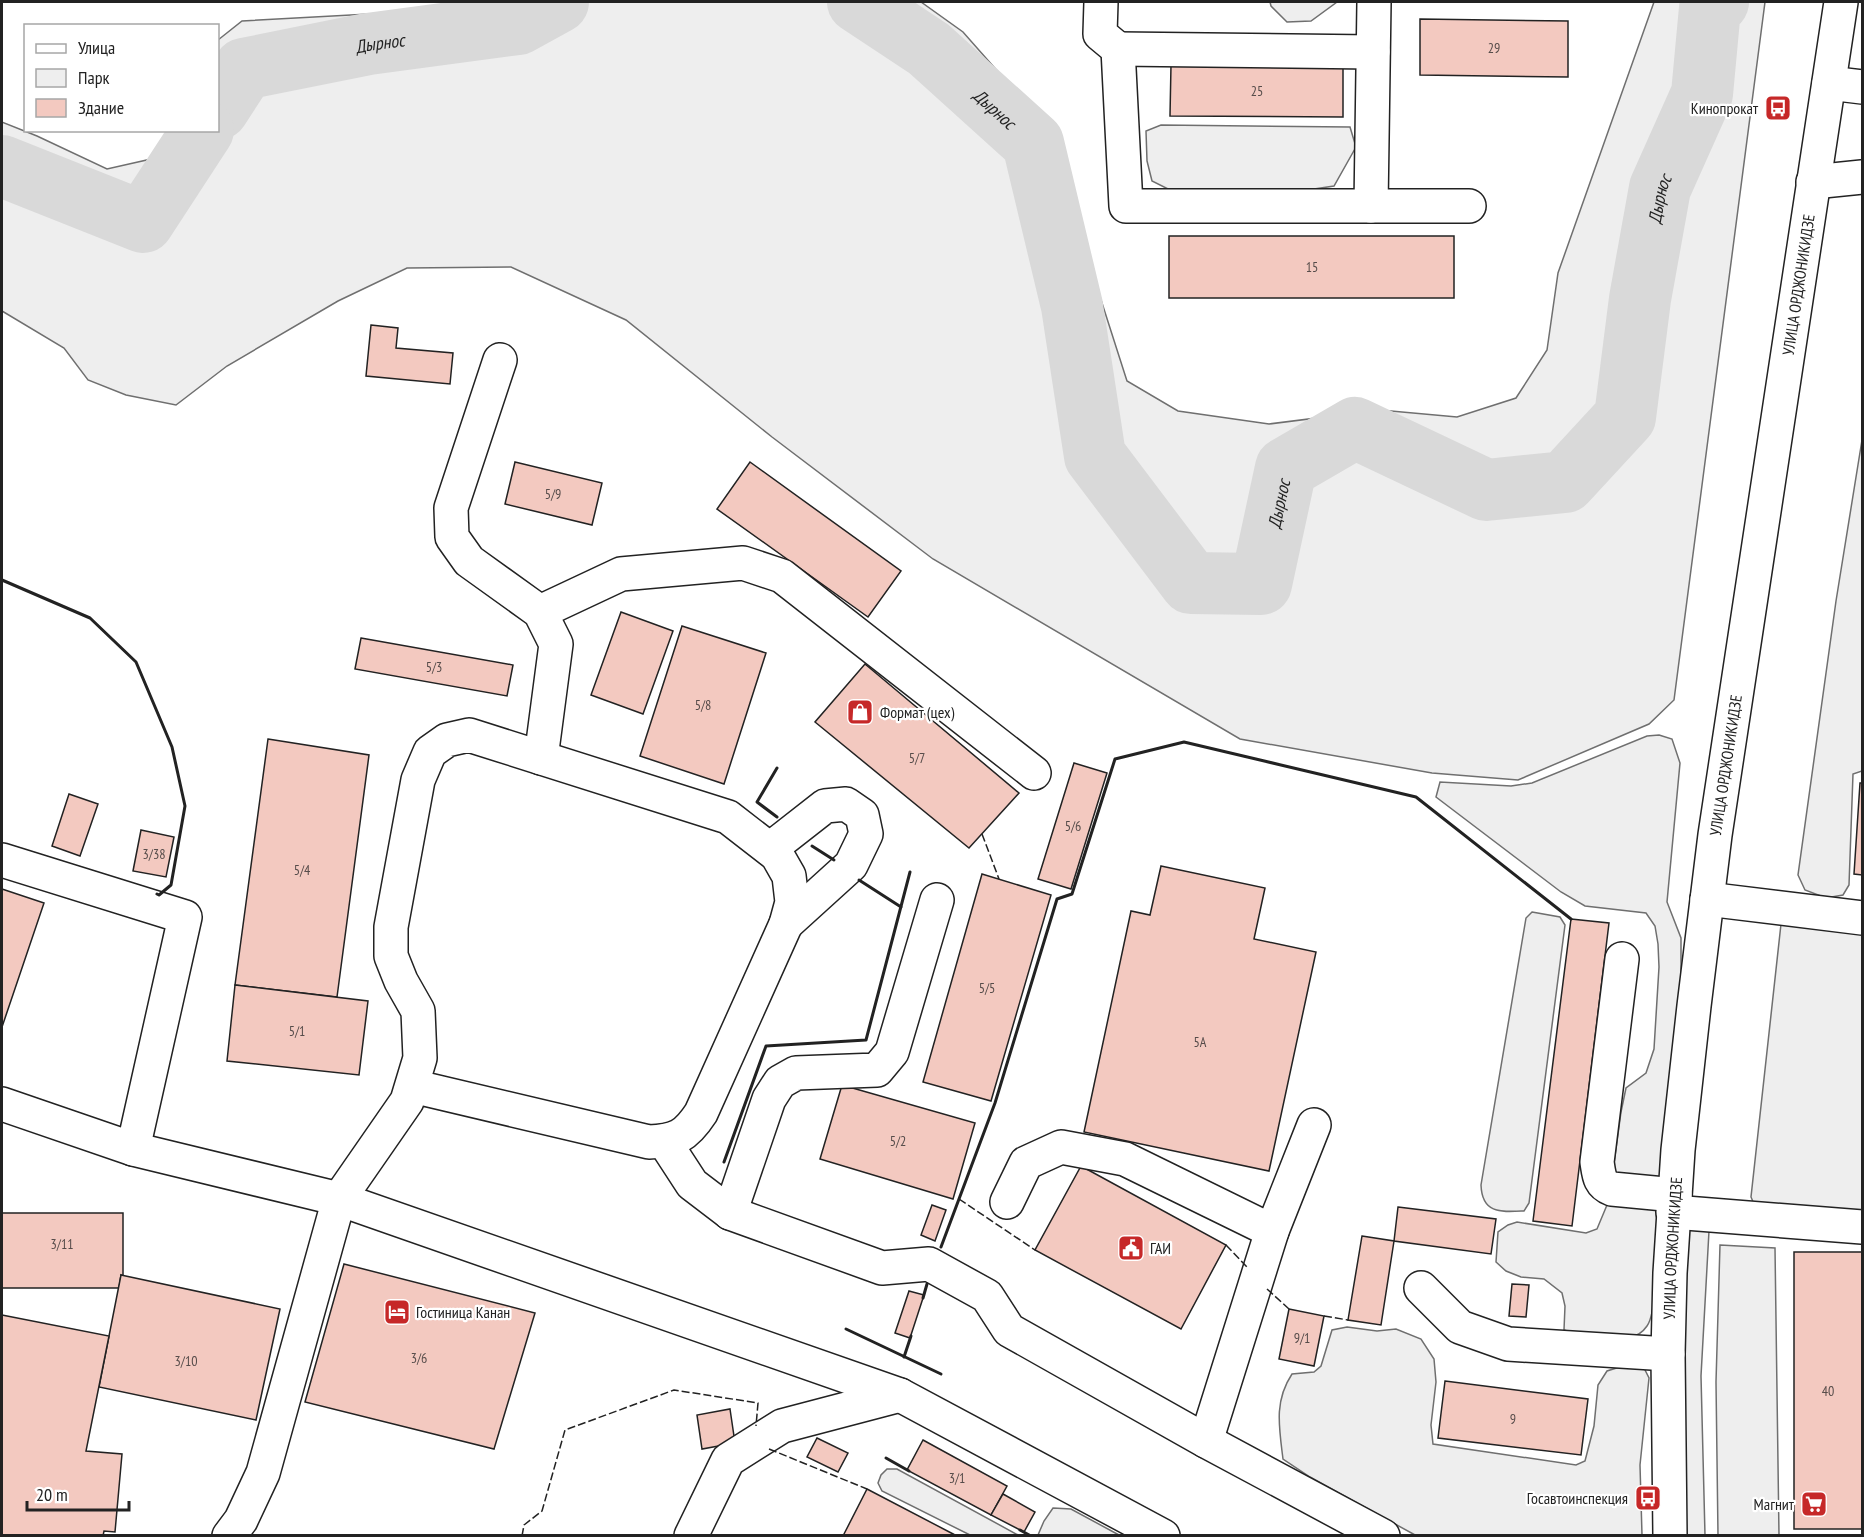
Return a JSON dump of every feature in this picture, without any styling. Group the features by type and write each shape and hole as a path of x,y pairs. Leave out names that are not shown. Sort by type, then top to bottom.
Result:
{"main road":[{"path":"1101,2 1100,34 1118,49 1373,52"},
{"path":"1371,206 1374,2"},
{"name":"УЛИЦА ОРДЖОНИКИДЗЕ","path":"1670,1536 1668,1354 1674,1203 1707,900 1716,823 1841,2"},
{"path":"1118,49 1126,206 1469,206"},
{"path":"1828,83 1863,87"},
{"path":"1813,182 1863,177"},
{"path":"500,360 451,508 452,537 469,561 540,612 556,644 541,758"},
{"path":"540,612 621,574 743,563 782,576 1034,773"},
{"path":"229,1536 241,1520 263,1473 339,1199 407,1101 420,1058 418,1011 401,981 391,956 391,927 418,780 430,752 447,740 469,735 728,817 777,855 789,876 792,902 786,924 701,1113 691,1128 678,1137 664,1142 649,1142 412,1086"},
{"path":"770,849 825,806 846,804 862,815 866,834 851,865 786,924"},
{"path":"2,860 185,917 133,1149"},
{"path":"730,1213 769,1099 780,1082 796,1073 877,1070 892,1052 937,900"},
{"path":"1707,900 1863,918"},
{"path":"1622,959 1597,1162 1600,1180 1604,1186 1674,1203 1863,1227"},
{"path":"2,1104 133,1149 339,1199 900,1395 1163,1536"},
{"path":"1206,1441 1272,1231 1314,1125"},
{"path":"664,1142 692,1184 730,1213 882,1268 929,1264 987,1296 1009,1330 1206,1441 1383,1536"},
{"path":"1006,1202 1026,1163 1060,1147 1125,1159 1272,1231"},
{"path":"1421,1288 1460,1327 1508,1344 1668,1354"},
{"path":"691,1536 728,1460 782,1426 900,1395"}],"green space":[{"path":"493,2 921,2 963,32 1045,125 1127,381 1178,411 1269,424 1380,410 1457,417 1516,398 1547,350 1558,273 1654,2 1765,2 1674,700 1649,724 1518,780 1432,773 1240,739 933,559 772,437 626,320 511,267 407,268 338,301 227,366 176,405 126,395 88,380 64,348 2,311 2,122 107,169 151,159 173,132 219,132 219,39 242,21 480,8"},
{"path":"1270,2 1337,2 1311,21 1287,22 1271,6"},
{"path":"1161,125 1350,127 1356,147 1334,186 1294,192 1176,193 1152,181 1147,161 1146,131"},
{"path":"1862,440 1862,771 1853,774 1849,885 1843,895 1826,898 1805,890 1798,875 1836,601"},
{"path":"1659,735 1672,739 1680,763 1667,902 1681,938 1681,996 1660,1179 1637,1185 1613,1171 1626,1088 1646,1073 1654,1049 1659,967 1655,926 1646,913 1585,906 1561,892 1436,797 1440,782 1511,786 1532,783 1647,736"},
{"path":"1532,912 1560,917 1565,925 1529,1203 1524,1211 1501,1211 1489,1206 1485,1201 1481,1185 1526,918"},
{"path":"1781,924 1862,926 1862,1218 1756,1209 1751,1197"},
{"path":"1620,1199 1654,1203 1659,1211 1657,1272 1651,1318 1643,1331 1628,1338 1584,1335 1564,1330 1565,1306 1562,1293 1544,1279 1521,1277 1506,1271 1496,1262 1498,1232 1517,1222 1586,1233 1597,1229 1607,1205"},
{"path":"1689,1230 1709,1231 1701,1376 1705,1535 1684,1536 1683,1360 1686,1236"},
{"path":"1720,1245 1775,1248 1779,1535 1718,1535 1716,1382"},
{"path":"1347,1327 1377,1331 1396,1329 1421,1339 1434,1359 1436,1382 1431,1425 1433,1444 1576,1465 1585,1461 1594,1426 1598,1385 1607,1371 1623,1366 1643,1366 1649,1378 1640,1465 1642,1535 1415,1535 1310,1477 1283,1459 1279,1415 1286,1384 1292,1374 1314,1372 1321,1366 1332,1330"},
{"path":"887,1469 897,1469 1018,1535 970,1535 882,1491 878,1483 881,1475"},
{"path":"1053,1508 1071,1509 1119,1535 1038,1535"}],"building":[{"path":"1420,19 1568,21 1568,77 1420,75"},
{"path":"1171,65 1343,66 1343,117 1170,116"},
{"path":"1169,236 1454,236 1454,298 1169,298"},
{"path":"371,325 398,328 396,348 453,353 450,384 366,376"},
{"path":"515,462 602,483 592,525 505,504"},
{"path":"750,462 901,571 868,617 717,509"},
{"path":"621,612 673,631 643,714 591,695"},
{"path":"682,626 766,653 724,784 640,756"},
{"path":"361,638 513,665 507,696 355,669"},
{"path":"865,664 1019,793 969,848 815,722"},
{"path":"268,739 369,755 337,997 235,985"},
{"path":"1074,763 1107,773 1071,889 1038,879"},
{"path":"1860,783 1862,783 1862,875 1854,874"},
{"path":"69,794 98,804 80,856 52,846"},
{"path":"141,830 174,837 166,877 133,871"},
{"path":"1161,866 1265,888 1254,939 1316,952 1269,1171 1084,1132 1131,911 1150,915"},
{"path":"982,874 1051,895 991,1101 923,1082"},
{"path":"2,889 44,903 2,1027"},
{"path":"1571,919 1609,923 1572,1226 1533,1221"},
{"path":"235,985 368,1001 359,1075 227,1061"},
{"path":"842,1085 975,1123 953,1199 820,1159"},
{"name":"ГАИ","path":"1081,1166 1226,1245 1181,1329 1035,1250"},
{"path":"932,1205 946,1210 935,1241 921,1235"},
{"path":"1398,1207 1496,1219 1491,1254 1394,1241"},
{"path":"2,1213 123,1213 123,1276 121,1275 119,1288 2,1288"},
{"path":"1362,1236 1394,1241 1381,1325 1348,1320"},
{"path":"1794,1252 1862,1252 1862,1529 1794,1529"},
{"path":"344,1264 535,1313 494,1449 305,1402"},
{"path":"121,1275 280,1309 256,1420 99,1387"},
{"path":"1512,1284 1529,1285 1526,1317 1509,1316"},
{"path":"909,1291 924,1295 910,1338 895,1333"},
{"path":"1289,1309 1324,1316 1314,1366 1279,1359"},
{"path":"2,1315 109,1336 86,1451 122,1454 115,1532 104,1531 103,1536 2,1536"},
{"path":"1445,1381 1588,1399 1581,1455 1438,1438"},
{"path":"730,1409 735,1443 702,1449 697,1415"},
{"path":"817,1438 848,1453 838,1472 807,1457"},
{"path":"923,1440 1007,1486 991,1515 907,1470"},
{"path":"867,1489 957,1536 843,1536"},
{"path":"1003,1494 1035,1512 1024,1532 991,1515"}],"waterway":[{"name":"Дырнос","path":"219,107 244,69 368,44 518,24 558,2"},
{"name":"Дырнос","path":"858,2 929,49 1033,143 1072,306 1095,456 1191,583 1261,584 1286,468 1355,428 1486,490 1565,482 1625,417 1640,299 1660,188 1702,94 1710,8 1718,2"},
{"name":"Дырнос","path":"2,166 143,222 202,132"}],"fence":[{"path":"982,834 999,879"},
{"path":"959,1199 1035,1250"},
{"path":"1226,1245 1247,1267"},
{"path":"1267,1289 1289,1309"},
{"path":"1324,1316 1348,1320"},
{"path":"522,1536 524,1525 542,1511 565,1430 674,1390 758,1403 756,1426"},
{"path":"769,1449 867,1489"}],"wall":[{"path":"2,580 90,618 136,662 172,747 185,806 171,885 159,895 157,894"},
{"path":"941,1247 995,1103 1057,899 1072,894 1115,759 1184,742 1416,797 1571,919"},
{"path":"777,768 757,802 777,817"},
{"path":"812,846 834,860"},
{"path":"724,1162 766,1046 866,1040 910,872"},
{"path":"859,880 901,907"},
{"path":"923,1298 927,1284"},
{"path":"846,1329 941,1374"},
{"path":"904,1357 911,1336"},
{"path":"886,1458 909,1471"},
{"path":"1020,1530 1031,1536"}],"place":[{"name":"Кинопрокат","path":"1778,108"},
{"name":"Формат (цех)","path":"860,712"},
{"name":"ГАИ","path":"1131,1248"},
{"name":"Гостиница Канан","path":"397,1312"},
{"name":"Госавтоинспекция","path":"1648,1498"},
{"name":"Магнит","path":"1814,1504"}]}
